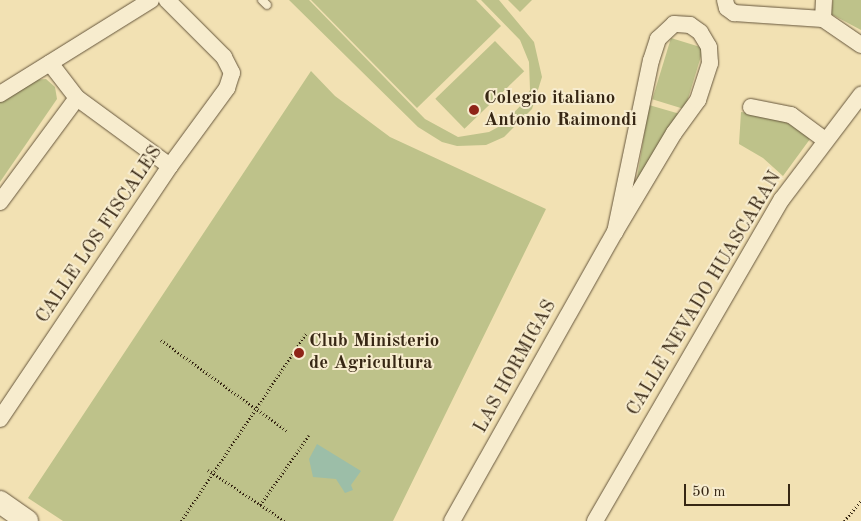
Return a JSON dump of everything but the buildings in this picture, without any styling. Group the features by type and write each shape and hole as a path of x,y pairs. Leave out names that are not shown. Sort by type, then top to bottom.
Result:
{"street":[{"path":"0,94 151,0"},
{"name":"CALLE LOS FISCALES","path":"2,413 170,166 227,88 232,74 224,57 167,0"},
{"path":"823,19 824,0"},
{"path":"726,4 734,13 823,19 861,45"},
{"name":"LAS HORMIGAS","path":"452,521 615,232 674,133 698,100 710,64 709,48 700,32 690,25 674,24 658,38 651,60 615,232"},
{"path":"50,63 77,98 170,166"},
{"name":"CALLE NEVADO HUASCARAN","path":"595,521 782,199 861,95"},
{"path":"0,202 77,98"},
{"path":"751,107 790,115 825,140"}],"path":[{"path":"181,521 307,332"},
{"path":"160,340 287,430"},
{"path":"260,505 308,435"},
{"path":"208,470 285,521"},
{"path":"844,521 861,501"}],"green space":[{"path":"289,0 309,0 425,119 458,137 489,132 502,125 524,102 530,90 529,62 520,40 481,0 499,0 534,42 542,77 532,109 504,137 486,145 457,146 442,142 418,127"},
{"path":"311,0 476,0 501,26 417,108"},
{"path":"508,0 532,0 520,12"},
{"path":"833,0 861,0 861,30 831,14"},
{"path":"671,38 704,48 685,109 652,99"},
{"path":"495,41 524,71 464,129 435,99"},
{"name":"Club Ministerio de Agricultura","path":"311,71 335,96 390,137 546,209 393,521 63,521 28,498"},
{"path":"46,79 55,87 57,99 0,182 0,102 34,80"},
{"path":"649,105 680,114 635,190"},
{"path":"741,112 775,117 801,130 810,139 783,176 763,158 739,144"}],"shaded area":[{"path":"317,444 361,471 351,485 353,490 345,493 336,479 313,477 309,459"}],"place":[{"name":"Colegio italiano Antonio Raimondi","path":"474,110"},
{"name":"Club Ministerio de Agricultura","path":"299,353"}]}
